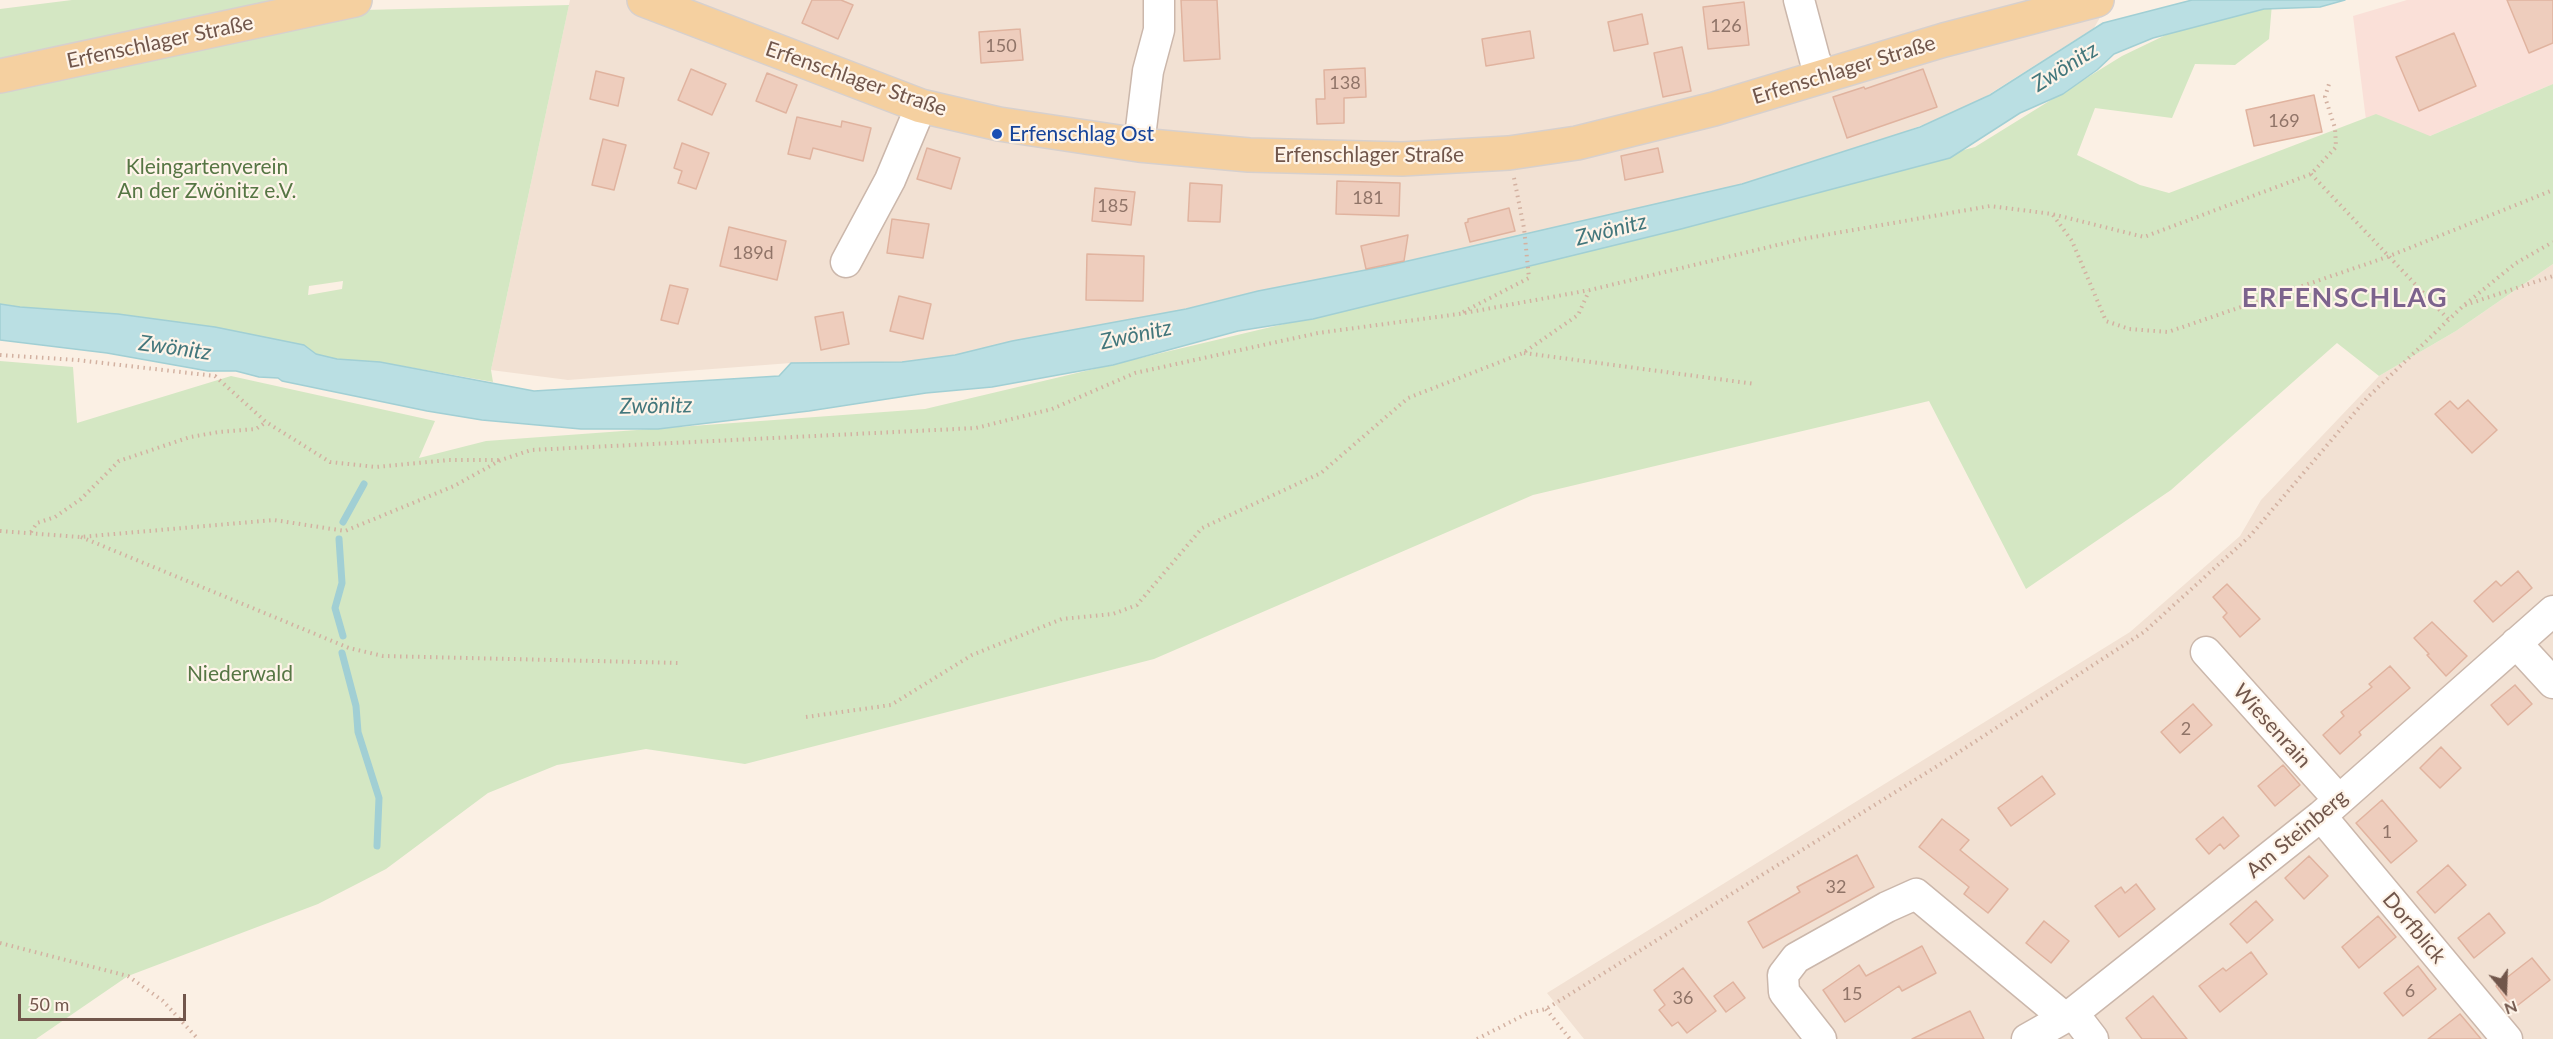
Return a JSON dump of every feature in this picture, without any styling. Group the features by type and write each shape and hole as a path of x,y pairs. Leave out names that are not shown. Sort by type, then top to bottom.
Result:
{"main road":[{"name":"Erfenschlager Straße","path":"0,76 355,0"},
{"name":"Erfenschlager Straße","path":"644,0 921,106 999,124 1139,146 1249,155 1402,159 1509,153 1577,143 1714,109 1944,40 2097,0"}],"street":[{"path":"1139,146 1148,71 1159,30 1159,0"},
{"path":"1798,0 1815,60 1823,76"},
{"path":"846,262 890,180 921,106"},
{"name":"Am Steinberg","path":"2027,1039 2069,1016 2330,808 2553,611"},
{"path":"2516,643 2553,683"},
{"name":"Wiesenrain","path":"2206,652 2330,808"},
{"name":"Dorfblick","path":"2330,808 2508,1039"},
{"path":"1821,1039 1784,992 1783,975 1796,958 1887,907 1916,894 2069,1016 2093,1039"}],"path":[{"path":"0,531 81,537 274,520 345,531 454,486 501,460 531,450 976,428 1052,409 1135,373 1318,333 1460,314 1590,290 1802,239 1990,206 2052,214 2144,237 2311,174 2336,147 2335,128 2325,97 2329,84"},
{"path":"1460,314 1529,278 1524,228 1509,153"},
{"path":"2311,174 2449,320"},
{"path":"2052,214 2072,241 2106,321 2128,330 2168,332 2387,257 2553,190"},
{"path":"1477,1039 1527,1013 1546,1009 1939,765 2144,632 2250,536 2368,397 2463,306 2516,263 2553,242"},
{"path":"2463,306 2553,276"},
{"path":"806,717 891,705 972,655 1062,618 1113,614 1137,605 1202,528 1321,474 1408,398 1523,353 1578,315 1590,290"},
{"path":"1523,353 1755,384"},
{"path":"0,355 77,360 215,376 266,422 330,462 376,467 449,460 501,460"},
{"path":"30,533 37,523 55,517 81,499 119,461 190,437 256,429 266,422"},
{"path":"81,537 349,648 383,656 680,663"},
{"path":"0,943 128,976 163,1001 198,1039"},
{"path":"1546,1009 1570,1039"}],"shaded area":[{"path":"570,0 2110,0 2094,28 1969,107 1878,142 1742,184 1386,266 1258,291 1186,309 1012,341 955,355 902,362 791,363 568,380 491,370"},
{"path":"2407,0 2553,0 2553,84 2430,136 2369,144 2353,16"},
{"path":"2553,264 2553,1039 1584,1039 1547,993 2130,632 2240,536 2261,500 2379,376 2456,331"}],"green space":[{"name":"Kleingartenverein An der Zwönitz e.V.","path":"72,0 355,0 364,10 569,5 491,370 493,382 380,362 337,359 316,354 304,345 215,327 118,314 0,304 0,9","holes":["343,281 342,289 308,295 309,286"]},
{"name":"Niederwald","path":"2272,4 2269,39 2235,65 2195,64 2172,118 2095,108 2077,155 2140,185 2169,193 2376,114 2430,136 2553,84 2553,264 2456,331 2379,376 2337,343 2171,490 2026,589 1929,401 1533,495 1154,659 745,764 646,749 557,765 488,793 386,869 318,904 128,976 36,1039 0,1039 0,361 73,367 77,423 231,376 435,421 419,458 486,441 925,409 1541,263 1975,147 2122,56 2199,19"}],"water":[{"name":"Zwönitz","path":"2192,0 2345,0 2320,7 2264,9 2153,38 2114,54 2097,70 2063,94 2020,113 1950,158 1681,229 1313,319 1238,331 1113,365 992,387 926,393 809,411 658,429 581,429 482,420 427,411 236,371 208,371 107,353 0,340 0,304 118,314 215,327 304,345 316,354 337,359 380,362 534,391 779,376 791,363 902,362 955,355 1012,341 1186,309 1258,291 1386,266 1742,184 1920,127 1990,95 2103,23"}],"building":[{"path":"812,0 841,0 853,5 838,39 802,23"},
{"path":"1181,0 1217,0 1220,59 1184,61"},
{"path":"2507,0 2553,0 2553,43 2529,53"},
{"path":"1744,2 1749,45 1708,49 1703,7"},
{"path":"1642,14 1648,44 1614,51 1608,22"},
{"path":"1020,29 1023,60 981,63 979,32"},
{"path":"1530,31 1534,58 1486,66 1482,39"},
{"path":"2454,33 2476,86 2419,111 2396,57"},
{"path":"1682,47 1691,91 1663,97 1654,53"},
{"path":"1365,68 1366,97 1344,98 1344,123 1317,124 1316,99 1325,99 1324,70"},
{"path":"691,69 726,84 712,115 678,100"},
{"path":"1923,69 1937,107 1847,138 1833,97 1864,87 1865,89"},
{"path":"596,71 624,78 618,106 590,99"},
{"path":"767,73 797,85 786,113 756,101"},
{"path":"2314,95 2322,132 2254,146 2246,110"},
{"path":"797,117 841,127 842,121 871,128 863,161 813,148 810,159 788,154"},
{"path":"603,139 626,145 614,190 592,185"},
{"path":"682,143 709,153 696,189 678,183 682,171 674,168"},
{"path":"927,148 960,158 951,189 917,179"},
{"path":"1658,148 1663,172 1625,180 1621,156"},
{"path":"1337,181 1400,183 1399,216 1336,214"},
{"path":"1190,183 1222,185 1220,222 1188,221"},
{"path":"1095,188 1135,192 1131,225 1092,221"},
{"path":"1509,208 1515,231 1470,242 1465,223 1468,219"},
{"path":"892,219 929,224 923,258 887,253"},
{"path":"729,227 786,241 777,280 720,266"},
{"path":"1408,235 1404,261 1366,269 1361,246"},
{"path":"1087,254 1144,256 1143,301 1086,300"},
{"path":"670,285 688,289 678,324 661,320"},
{"path":"899,296 931,304 923,339 890,331"},
{"path":"843,312 849,344 821,350 815,317"},
{"path":"2468,400 2497,430 2472,453 2435,414 2450,401 2458,409"},
{"path":"2518,571 2532,588 2493,622 2474,601 2496,581 2501,586"},
{"path":"2227,584 2260,619 2240,637 2223,617 2227,613 2213,597"},
{"path":"2432,622 2467,656 2446,676 2414,638"},
{"path":"2390,666 2410,688 2359,732 2361,735 2340,754 2323,735 2344,716 2341,712 2372,687 2369,684"},
{"path":"2515,685 2532,704 2508,725 2491,705"},
{"path":"2193,704 2212,725 2180,753 2161,732"},
{"path":"2441,747 2461,768 2440,788 2420,768"},
{"path":"2283,765 2300,785 2275,806 2258,786"},
{"path":"2042,776 2055,794 2011,826 1998,808"},
{"path":"2382,800 2417,841 2391,863 2356,823"},
{"path":"2223,817 2239,836 2224,849 2220,844 2209,854 2196,839"},
{"path":"1942,819 1969,840 1960,850 2008,889 1988,913 1964,894 1969,887 1919,847"},
{"path":"1857,855 1874,887 1763,948 1748,922 1800,892 1797,887"},
{"path":"2309,856 2328,876 2304,899 2285,878"},
{"path":"2448,865 2466,885 2435,913 2417,892"},
{"path":"2136,884 2155,909 2119,937 2095,906 2121,887 2125,893"},
{"path":"2256,901 2273,920 2247,943 2230,924"},
{"path":"2489,913 2505,933 2474,958 2458,938"},
{"path":"2378,916 2396,937 2359,968 2342,947"},
{"path":"2044,921 2069,941 2051,963 2026,943"},
{"path":"1922,946 1936,973 1902,991 1899,986 1845,1022 1823,990 1859,965 1866,976"},
{"path":"2251,952 2267,974 2220,1012 2199,986 2223,968 2226,971"},
{"path":"2532,958 2550,980 2513,1009 2496,986"},
{"path":"2418,966 2436,989 2403,1016 2384,993"},
{"path":"1683,968 1716,1011 1687,1033 1678,1022 1672,1026 1659,1010 1665,1005 1654,990"},
{"path":"1733,982 1745,998 1726,1012 1714,996"},
{"path":"2153,996 2187,1039 2142,1039 2126,1018"},
{"path":"1970,1011 1984,1039 1912,1039"},
{"path":"2460,1014 2481,1039 2428,1039"}],"waterway":[{"path":"343,522 364,484"},
{"path":"339,539 342,583 335,608 343,636"},
{"path":"342,653 356,706 358,732 379,798 377,846"}],"place":[{"name":"Erfenschlag Ost","path":"997,134"}],"district":[{"name":"ERFENSCHLAG","path":"2345,298"}]}
